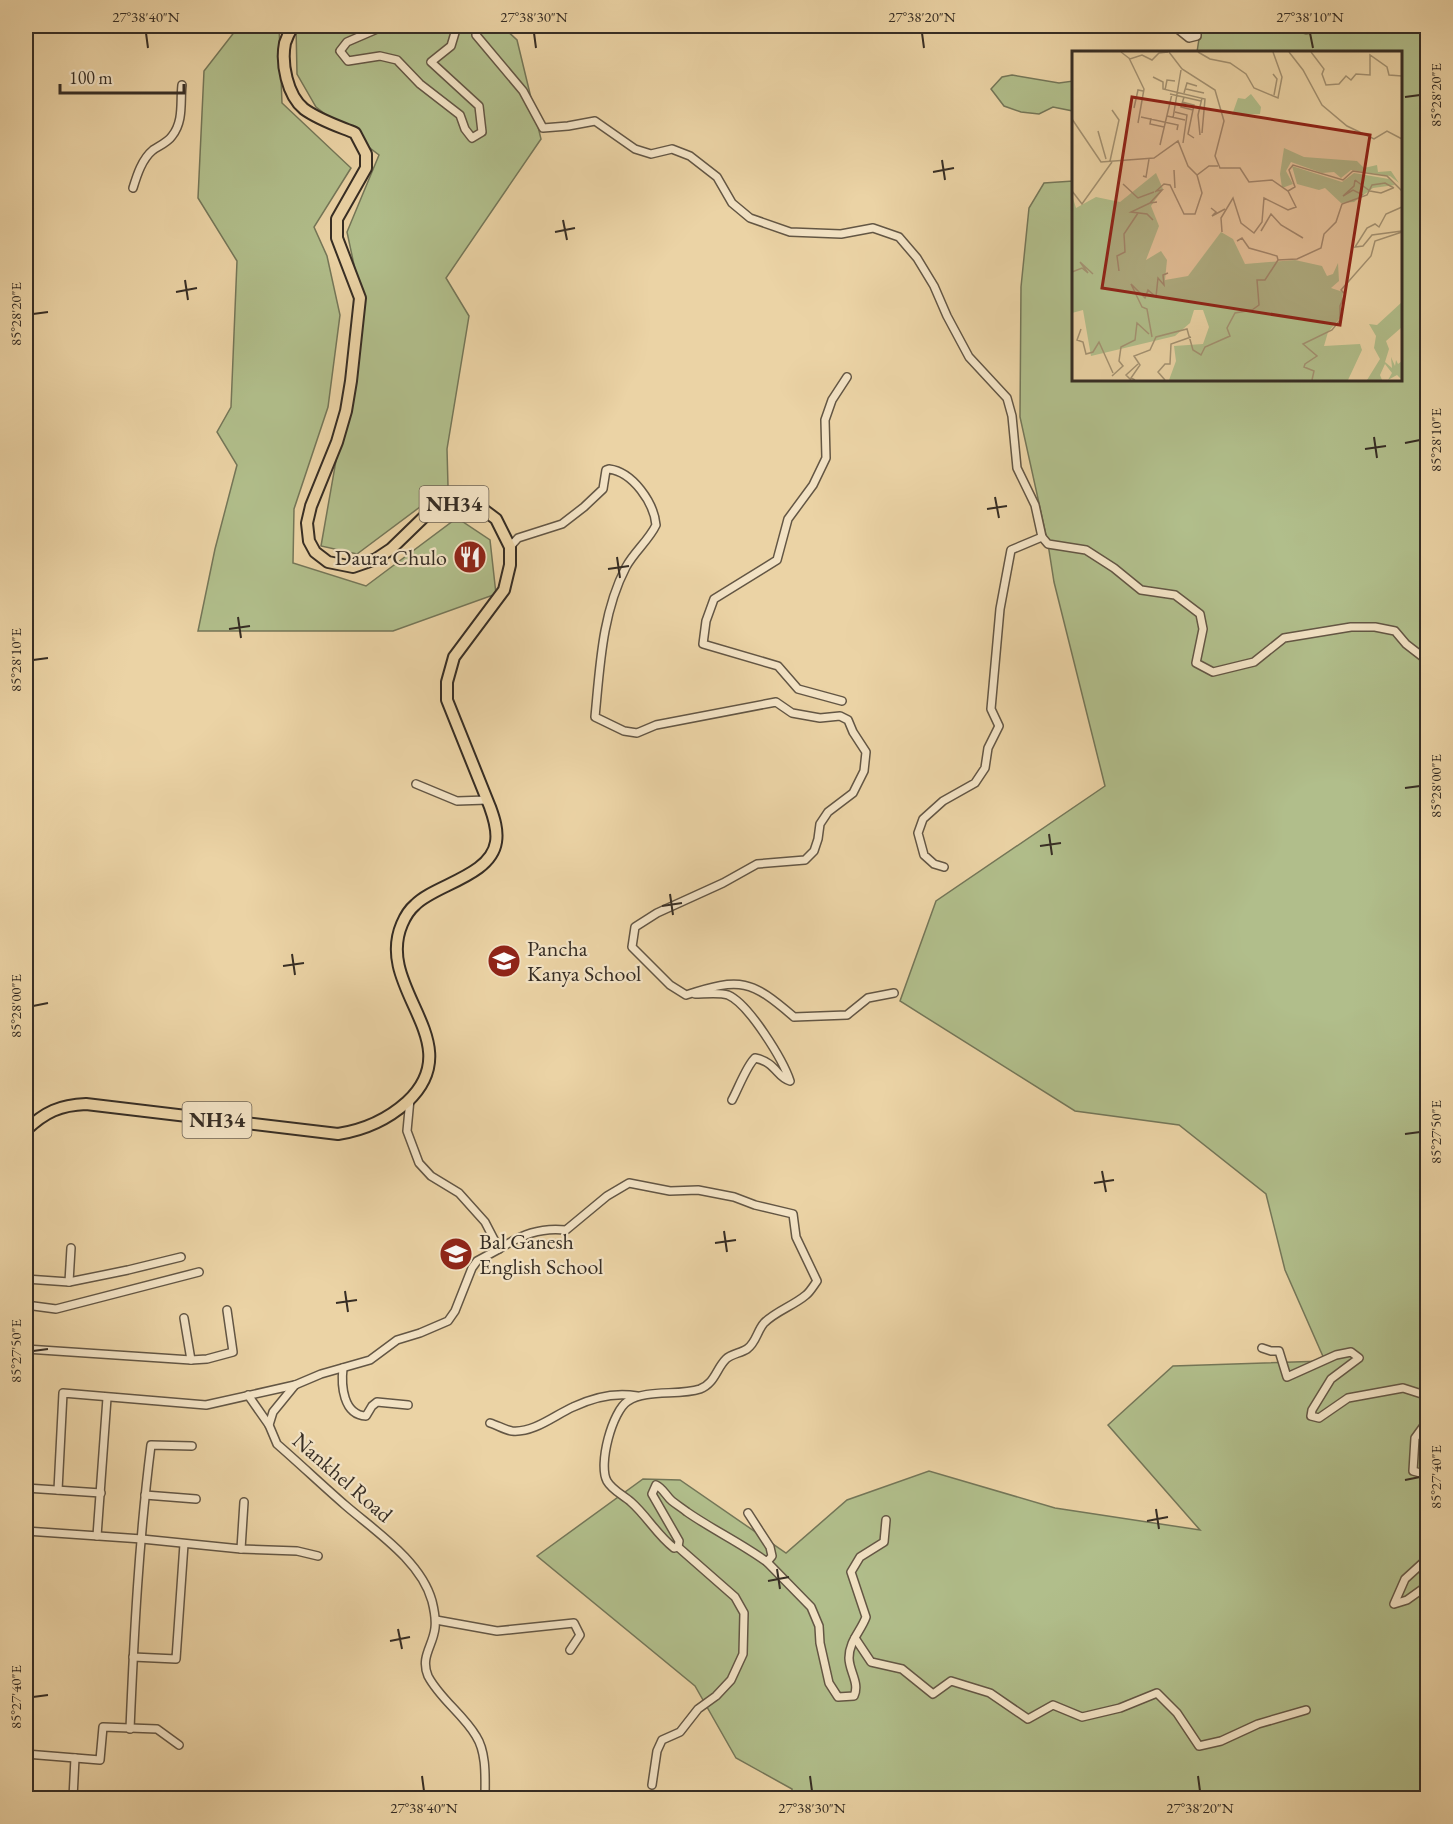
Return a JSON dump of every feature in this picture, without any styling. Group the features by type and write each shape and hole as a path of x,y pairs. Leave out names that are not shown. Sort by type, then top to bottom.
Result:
{"highway":[{"name":"NH34","path":"26,1130 50,1111 65,1105 86,1104 338,1134 356,1131 397,1111 425,1081 430,1054 428,1040 400,973 398,936 406,916 417,902 468,875 482,865 495,848 495,825 449,708 447,682 454,657 504,590 510,565 510,547 495,519 484,510 471,504 458,503 440,508 426,515 391,549 376,560 353,567 328,562 315,552 309,541 307,523 311,506 333,452 346,411 360,298 338,238 337,219 366,168 366,154 355,133 322,120 302,108 290,89 284,64 285,43 293,26"}],"street":[{"path":"384,26 347,42 340,51 348,61 380,56 397,60 420,84 460,115 465,129 472,138 482,132 479,106 431,62 451,46 457,26"},
{"path":"477,26 476,35 523,90 543,128 594,121 635,149 651,154 672,149 690,156 717,177 732,203 750,218 790,232 841,234 873,228 899,237 917,258 934,286 969,357 1007,398 1012,416 1017,468 1035,505 1042,537 1048,544 1086,550 1114,568 1141,590 1175,596 1200,614 1203,629 1196,663 1213,672 1254,662 1284,638 1352,627 1375,627 1395,631 1406,644 1428,661"},
{"path":"1174,26 1189,38 1197,36 1197,26"},
{"path":"1300,26 1307,28 1322,26"},
{"path":"133,188 151,152 172,137 178,124 182,103 182,85"},
{"path":"842,701 798,689 778,666 703,644 706,621 714,599 777,560 788,519 813,485 826,458 825,420 832,399 847,377"},
{"path":"510,547 519,538 554,527 572,517 603,489 606,470 621,472 630,478 647,500 656,525 627,566 611,602 601,655 595,717 624,731 637,733 656,725 776,702 792,712 820,718 840,716 849,720 853,732 866,752 864,771 853,793 828,812 820,824 814,851 805,860 757,864 723,883 657,913 635,927 632,947 670,985 686,995 727,995 745,1008 785,1068 790,1081 783,1079 775,1067 764,1059 755,1058 748,1064 745,1077 732,1100"},
{"path":"944,867 934,864 924,855 918,833 922,819 944,801 975,783 985,768 988,748 999,726 991,710 1000,609 1011,550 1042,537"},
{"path":"416,784 457,801 487,800"},
{"path":"686,995 714,986 734,983 750,985 768,995 794,1017 819,1017 847,1015 868,998 894,993"},
{"path":"410,1099 407,1131 419,1163 431,1176 459,1193 485,1222 499,1248"},
{"name":"Nankhel Road","path":"436,1620 432,1601 424,1582 397,1549 277,1444 269,1425 273,1412 295,1385 321,1374 370,1360 397,1340 448,1321 477,1261 525,1234 550,1228 566,1230 607,1196 630,1183 670,1191 698,1190 734,1197 754,1205 793,1214 796,1237 817,1281 807,1294 763,1324 757,1337 747,1349 727,1358 714,1379 700,1389 640,1396"},
{"path":"69,1282 72,1248"},
{"path":"26,1279 69,1282 181,1257"},
{"path":"26,1305 56,1309 199,1272"},
{"path":"26,1349 190,1360 207,1359 233,1352 227,1310"},
{"path":"184,1318 190,1360"},
{"path":"1262,1348 1279,1351 1287,1377 1336,1355 1351,1352 1359,1358 1331,1379 1312,1410 1311,1416 1319,1418 1348,1398 1403,1388 1428,1396"},
{"path":"343,1368 345,1398 351,1410 360,1416 366,1416 377,1402 408,1405"},
{"path":"58,1490 63,1393 206,1405 295,1385"},
{"path":"490,1423 510,1431 521,1430 553,1419 572,1407 606,1396 621,1393 640,1396"},
{"path":"248,1395 269,1425"},
{"path":"640,1396 621,1406 616,1414 605,1455 605,1479 631,1502 663,1539 674,1548 678,1547 735,1597 744,1613 743,1654 731,1680 716,1696 698,1709 680,1732 662,1740 657,1751 652,1785"},
{"path":"97,1536 107,1398"},
{"path":"1428,1420 1415,1438 1413,1472 1428,1475"},
{"path":"130,1729 133,1657 151,1445 192,1446"},
{"path":"678,1547 679,1541 652,1494 656,1485 689,1513 714,1530 740,1542 766,1562 811,1607 819,1626 820,1643 829,1683 838,1697 854,1696 857,1688 849,1660 850,1645 866,1617 851,1572 860,1557 884,1542 886,1520"},
{"path":"26,1488 101,1493"},
{"path":"145,1495 196,1499"},
{"path":"241,1549 244,1502"},
{"path":"748,1514 770,1547 772,1556 766,1562"},
{"path":"26,1531 241,1549 297,1551 318,1556"},
{"path":"133,1657 176,1659 184,1544"},
{"path":"1428,1558 1405,1579 1394,1604 1407,1600 1428,1585"},
{"path":"485,1798 483,1754 477,1737 440,1693 428,1675 424,1664 436,1620 497,1631 574,1623 580,1635 570,1650"},
{"path":"855,1638 871,1662 902,1669 933,1694 951,1681 990,1693 1029,1719 1053,1705 1082,1717 1120,1708 1157,1694 1177,1713 1199,1746 1221,1742 1257,1724 1306,1710"},
{"path":"26,1754 100,1760 103,1727 157,1730 179,1745"},
{"path":"26,1795 73,1798 75,1758"}],"green space":[{"path":"239,26 279,26 282,103 351,168 314,227 327,256 340,315 328,407 294,509 293,563 366,586 457,518 490,540 496,594 393,631 198,631 215,549 237,465 217,432 231,407 237,261 198,198 204,71"},
{"path":"296,26 502,26 517,40 541,139 446,278 469,316 447,449 448,486 357,554 321,546 363,307 347,232 379,155 316,107 297,74"},
{"path":"1201,26 1278,26 1306,34 1362,26 1427,26 1427,1798 792,1798 792,1789 736,1758 695,1686 537,1556 643,1479 680,1480 786,1553 847,1500 929,1471 1055,1508 1200,1530 1108,1425 1173,1366 1325,1361 1285,1270 1266,1194 1179,1125 1075,1111 900,1001 936,901 1105,786 1054,582 1020,417 1021,287 1029,208 1044,183 1072,181 1072,381 1402,381 1402,51 1197,51"},
{"path":"1012,75 1059,83 1072,81 1072,111 1053,107 1039,114 1021,112 1004,106 991,89 1002,77"}],"place":[{"name":"Daura Chulo","path":"470,557"},
{"name":"Pancha Kanya School","path":"504,961"},
{"name":"Bal Ganesh English School","path":"456,1254"}]}
